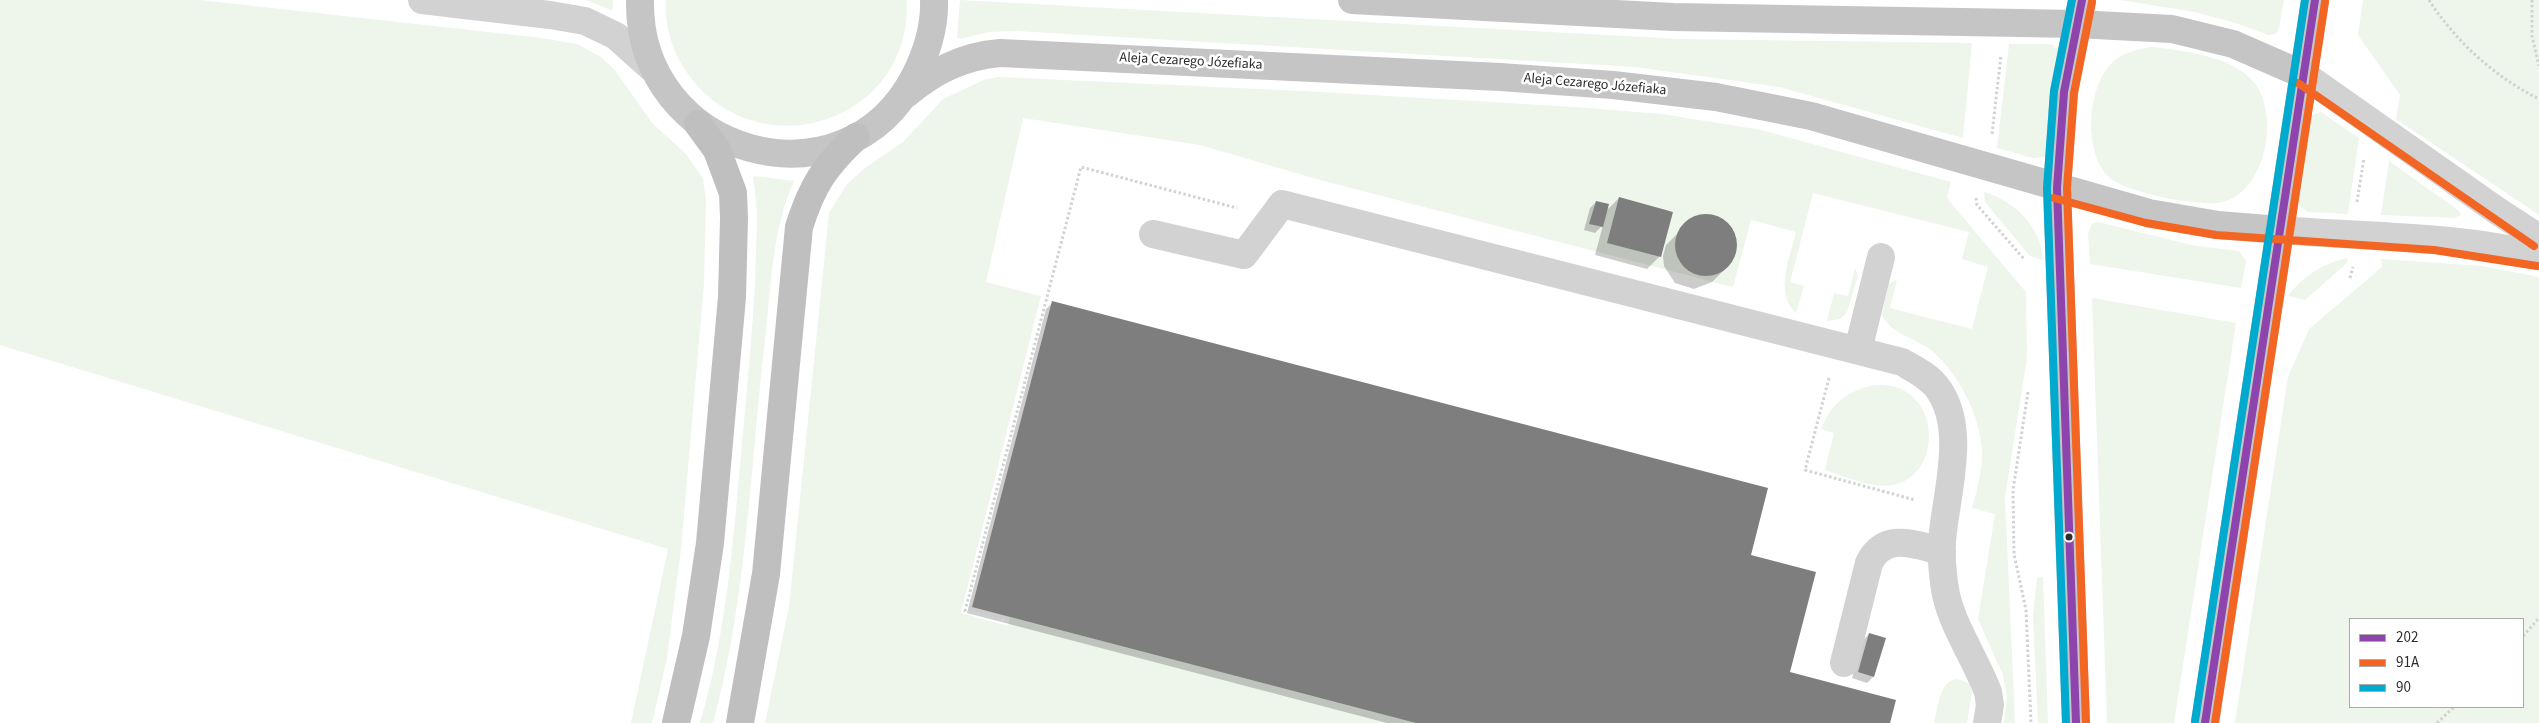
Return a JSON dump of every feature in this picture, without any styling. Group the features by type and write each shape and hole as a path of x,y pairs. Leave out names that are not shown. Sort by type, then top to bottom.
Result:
{"highway":[{"path":"676,723 696,636 710,543 732,297 734,218 732,193 717,150 698,124"},
{"path":"740,723 766,574 799,227 810,195 822,175 836,155 856,137"}],"main road":[{"path":"640,0 642,36 654,70 676,105 698,124 745,148 796,154 825,148 856,137 886,115 905,95 926,55 932,30 934,0"},
{"path":"1352,0 1673,17 2004,23 2079,12 2204,35 2256,52 2304,76"},
{"path":"2205,723 2315,0"},
{"path":"2076,723 2057,188 2064,92 2079,12"},
{"name":"Aleja Cezarego Józefiaka","path":"905,95 926,77 950,64 975,56 1000,53 1500,77 1613,85 1716,97 1811,116 1984,165 2057,188 2187,221 2280,230"}],"street":[{"path":"422,0 550,14 585,21 616,36 654,70"},
{"path":"2304,76 2539,238"},
{"path":"1153,234 1244,255 1282,204 1858,350 1902,362 1923,374 1936,387 1945,402 1953,440 1942,551 1946,596 1988,692 1988,723"},
{"path":"2280,230 2477,245 2539,256"},
{"path":"1858,350 1881,257"},
{"path":"1844,663 1870,563 1875,551 1884,545 1901,542 1942,551"}],"path":[{"path":"2429,0 2462,42 2510,82 2539,98"},
{"path":"2532,0 2532,36 2539,66"},
{"path":"2004,23 1990,146 1976,198 1977,205 2025,260"},
{"path":"2350,278 2355,257 2355,214 2370,121"},
{"path":"1004,621 966,611 1081,168 1272,218"},
{"path":"1831,371 1805,470 1947,509"},
{"path":"2029,388 2013,490 2014,554 2026,610 2031,723"},
{"path":"2524,635 2539,618"},
{"path":"2437,723 2453,708"}],"shaded area":[{"path":"0,0 200,0 542,38 577,44 601,57 615,70 652,123 686,154 703,179 706,200 704,283 681,549 667,658 652,723 631,723 668,549 0,345"},
{"path":"586,0 613,0 613,8 611,10"},
{"path":"666,0 907,0 901,44 883,79 855,105 821,121 783,126 745,118 711,98 682,65 675,50 667,25"},
{"path":"960,0 1680,39 1972,43 1963,138 1779,87 1635,67 1016,31 989,32 960,39 957,37"},
{"path":"2120,0 2284,0 2279,28 2276,34 2268,35 2239,24 2195,12"},
{"path":"2363,0 2539,0 2539,215 2396,119 2400,95 2358,35"},
{"path":"2009,44 2047,44 2053,45 2059,51 2047,154 2044,157 2033,158 1997,148"},
{"path":"2153,47 2206,56 2232,65 2252,80 2261,94 2266,112 2267,132 2264,152 2257,171 2247,187 2233,198 2216,203 2206,203 2161,197 2131,189 2110,178 2101,168 2095,154 2091,123 2096,91 2102,77 2109,66 2118,58 2135,50"},
{"path":"999,77 1303,91 1662,114 1761,130 1951,182 1947,197 1950,202 2026,292 2027,358 2005,497 2015,723 2004,723 2007,696 2003,675 1978,619 1995,514 1972,508 1979,483 1982,457 1981,440 1975,415 1949,368 1931,350 1891,327 1882,315 1888,285 1897,279 1890,308 1972,329 1988,267 1962,259 1969,232 1813,193 1790,282 1804,286 1796,313 1789,305 1785,285 1796,232 1751,220 1733,287 1320,180 1200,145 1023,118 986,282 1041,296 961,613 1008,626 1010,617 1416,723 765,723 789,607 829,213 847,184 865,168 903,142 943,99 986,79"},
{"path":"2321,112 2359,138 2348,214 2308,212 2300,207 2299,201 2311,118 2313,114"},
{"path":"2389,161 2458,210 2461,215 2455,218 2381,215"},
{"path":"754,176 794,181 781,219 774,259 746,533 733,629 713,723 700,723 719,644 735,522 755,290 757,225"},
{"path":"1984,192 2006,202 2024,217 2037,236 2043,260 2030,256 1985,202"},
{"path":"2098,222 2191,245 2239,251 2246,261 2241,288 2090,264 2088,233 2092,224"},
{"path":"2348,258 2347,263 2305,300 2288,296 2300,282 2314,271 2330,263"},
{"path":"2381,259 2482,266 2539,277 2539,723 2235,723 2288,377 2309,329 2382,267"},
{"path":"1855,268 1858,276 1847,312 1840,319 1827,321 1834,293 1848,296"},
{"path":"2092,298 2236,323 2174,723 2107,723"},
{"path":"1875,385 1901,389 1914,398 1923,410 1928,425 1929,440 1926,455 1919,469 1908,479 1893,485 1867,484 1825,470 1834,433 1821,429 1825,420 1835,405 1849,395 1857,390"},
{"path":"2043,577 2048,723 2038,723 2033,615 2037,578"},
{"path":"1957,679 1969,683 1972,692 1967,723 1934,723 1943,690 1951,681"}],"building":[{"path":"1619,197 1673,212 1661,257 1607,243"},
{"path":"1596,201 1609,204 1603,227 1589,224"},
{"path":"1700,214 1712,214 1728,223 1735,233 1737,245 1735,257 1728,267 1712,276 1700,276 1689,271 1680,262 1675,251 1675,239 1680,228 1689,219"},
{"path":"1052,301 1768,488 1751,555 1816,572 1790,672 1896,700 1890,723 1416,723 972,607"},
{"path":"1869,633 1886,638 1874,677 1858,672"}],"transit line":[{"name":"90","path":"2066,723 2047,188 2054,91 2072,0"},
{"name":"202","path":"2076,723 2057,188 2064,92 2082,0"},
{"name":"90","path":"2195,721 2305,0"},
{"name":"202","path":"2205,723 2315,0"},
{"name":"91A","path":"2086,723 2067,188 2074,93 2092,2"},
{"name":"91A","path":"2215,723 2325,2"},
{"name":"91A","path":"2298,83 2534,246"},
{"name":"91A","path":"2054,198 2146,223 2216,235 2434,250 2537,266"}]}
